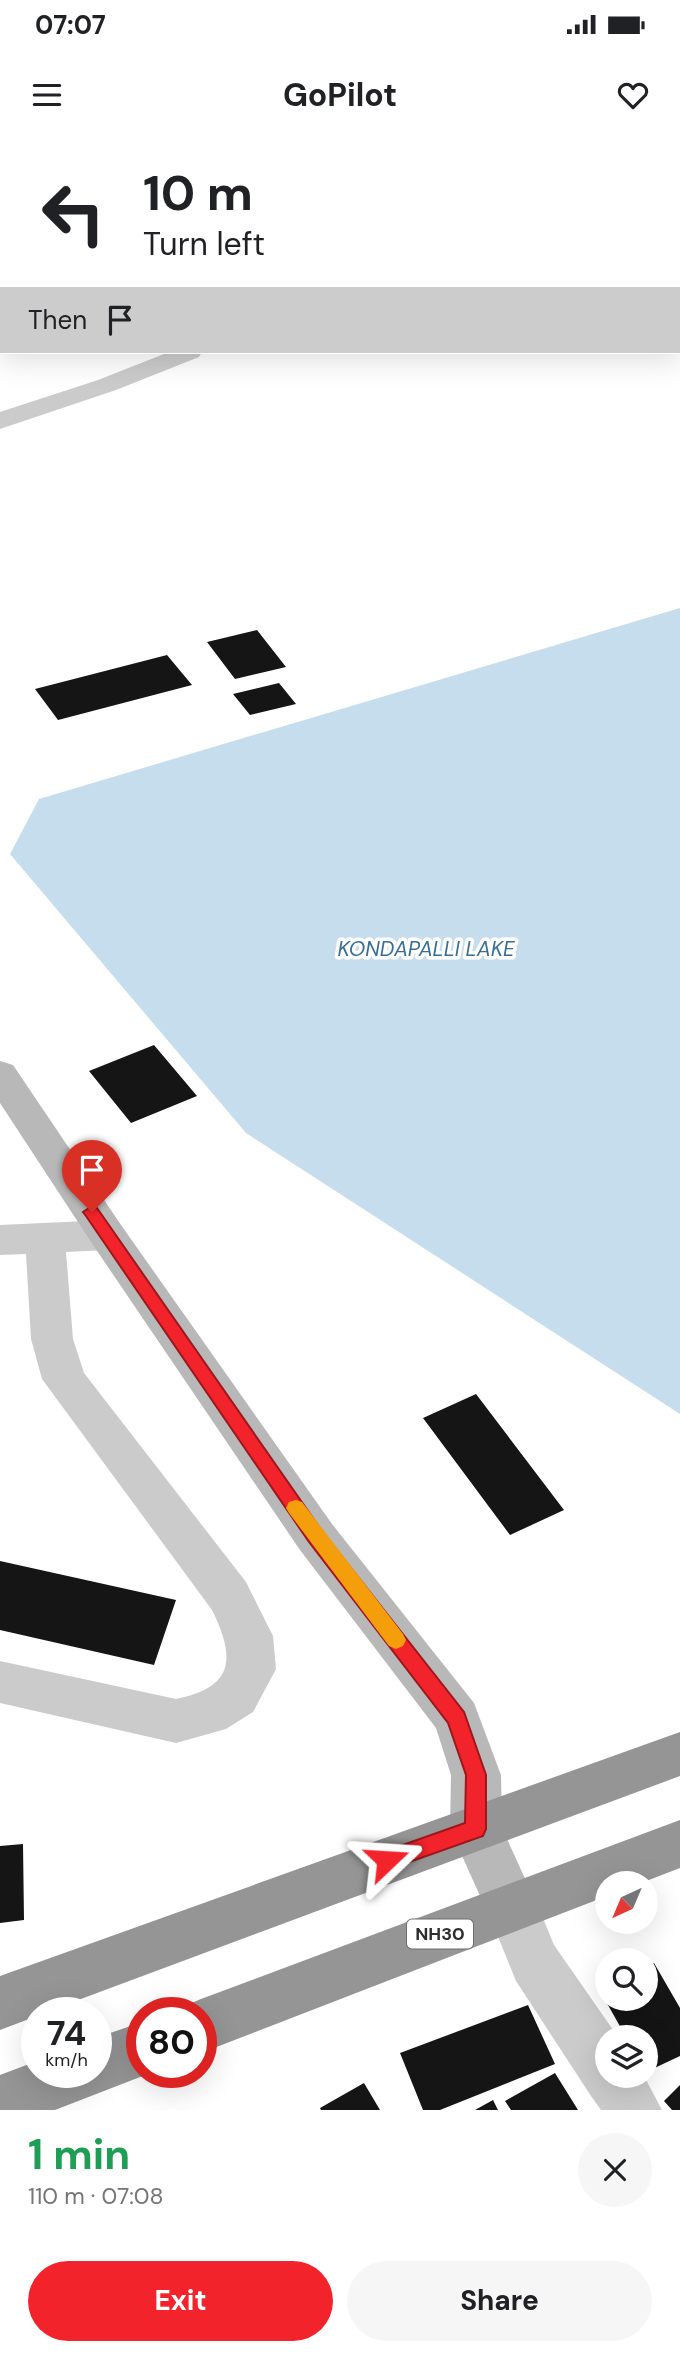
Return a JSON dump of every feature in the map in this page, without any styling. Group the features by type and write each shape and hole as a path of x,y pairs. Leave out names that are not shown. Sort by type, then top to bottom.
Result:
{"highway":[{"path":"0,2003 680,1754"},
{"name":"NH30","path":"217,2020 680,1844"},
{"path":"0,2104 41,2088"}],"street":[{"path":"0,421 107,385 185,354"},
{"path":"0,1074 107,1235 316,1536 457,1718 476,1775 475,1829 535,1963 595,2052"},
{"path":"0,1240 107,1235"},
{"path":"0,1682 176,1721 209,1714 236,1697 252,1669 249,1636 229,1596 64,1378 52,1339 45,1238"},
{"path":"619,2088 634,2110"}],"water":[{"name":"KONDAPALLI LAKE","path":"680,608 680,1414 246,1133 10,854 39,799"}],"building":[{"path":"257,630 286,667 235,679 207,642"},
{"path":"167,655 192,685 58,720 35,689"},
{"path":"279,683 296,704 250,715 233,694"},
{"path":"154,1045 197,1096 131,1123 89,1071"},
{"path":"476,1394 564,1510 510,1535 423,1418"},
{"path":"0,1561 176,1600 154,1665 0,1630"},
{"path":"23,1844 24,1920 0,1923 0,1846"},
{"path":"658,1970 680,2008 680,2056 658,2066 658,2025 619,2025 611,2011 658,2011"},
{"path":"528,2005 555,2064 440,2110 423,2110 400,2053"},
{"path":"555,2073 578,2110 511,2110 505,2101"},
{"path":"364,2083 380,2110 321,2110 320,2108"},
{"path":"680,2085 680,2110 672,2110 664,2101"},
{"path":"493,2100 498,2110 475,2110"}],"slow traffic":[{"path":"296,1508 396,1640"}],"route":[{"path":"92,1212 316,1536 457,1718 476,1775 475,1829 387,1860"}]}
